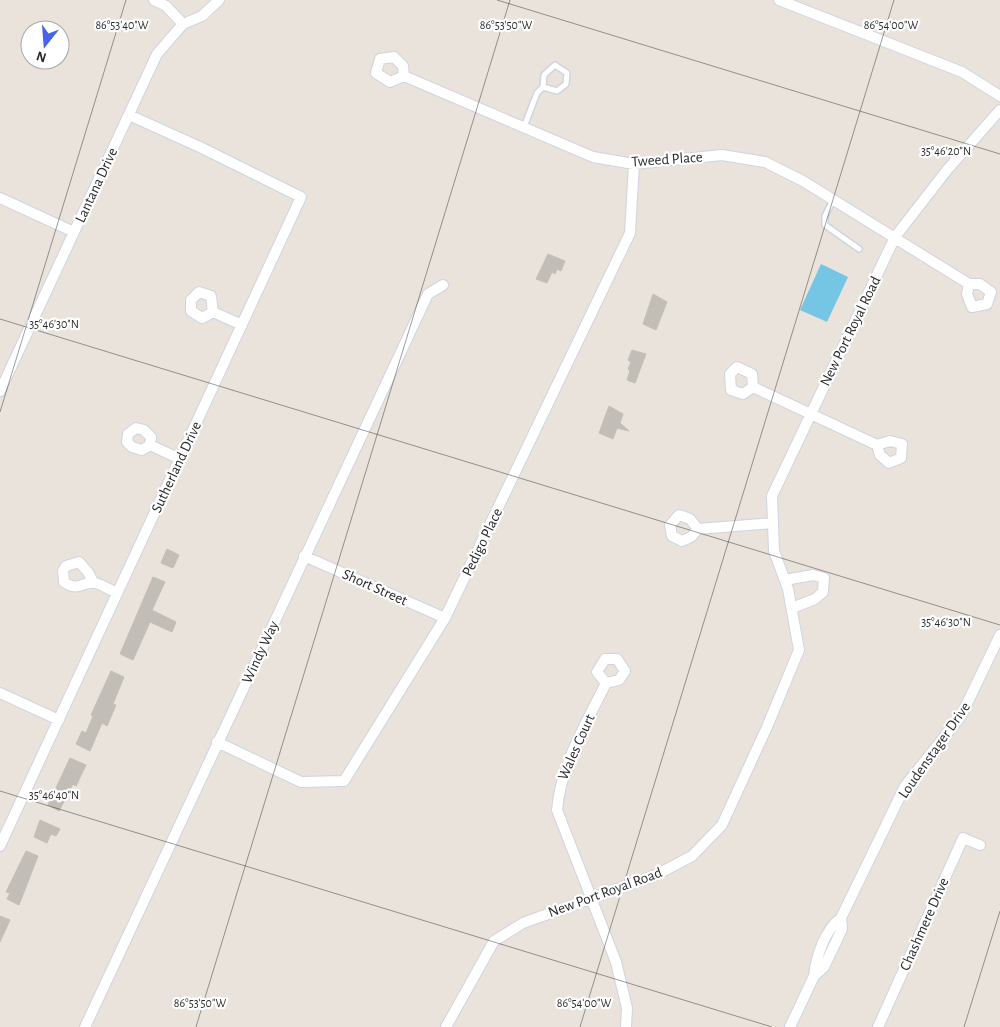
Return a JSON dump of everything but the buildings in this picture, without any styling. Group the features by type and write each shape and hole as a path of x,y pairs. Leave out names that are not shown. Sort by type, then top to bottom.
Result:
{"street":[{"path":"154,0 166,6 183,24"},
{"name":"Lantana Drive","path":"0,391 157,54 183,24 202,16 219,0"},
{"path":"779,0 962,72 1000,96"},
{"name":"Tweed Place","path":"404,76 593,157 634,164 722,154 765,162 895,237 968,284"},
{"name":"New Port Royal Road","path":"446,1027 494,941 523,923 656,875 692,856 722,825 767,727 798,650 792,608 785,580 774,551 772,496 895,237 946,170 1000,110"},
{"name":"Sutherland Drive","path":"0,846 301,197 129,115"},
{"name":"Pedigo Place","path":"217,742 301,782 344,781 445,618 630,233 634,164"},
{"path":"0,198 74,232"},
{"name":"Windy Way","path":"85,1027 428,294 443,285"},
{"path":"213,312 242,326"},
{"path":"753,386 810,415 877,445"},
{"path":"150,445 180,459"},
{"path":"698,529 773,522"},
{"name":"Short Street","path":"304,556 445,618"},
{"path":"785,580 814,575 824,578 823,592 815,599 792,608"},
{"path":"93,582 118,593"},
{"name":"Loudenstager Drive","path":"790,1027 814,976 815,964 832,924 841,918 905,786 961,716 1000,635"},
{"name":"Wales Court","path":"606,683 568,760 559,788 557,810 616,962 627,1008 626,1027"},
{"path":"0,693 59,720"},
{"name":"Chashmere Drive","path":"878,1027 963,838 980,845"}],"lane":[{"path":"524,127 537,93 544,87 544,75 555,65 567,73 566,84 557,91 544,87"},
{"path":"833,200 824,216 824,224 859,249"}],"water":[{"path":"821,264 848,277 827,322 800,310"}]}
